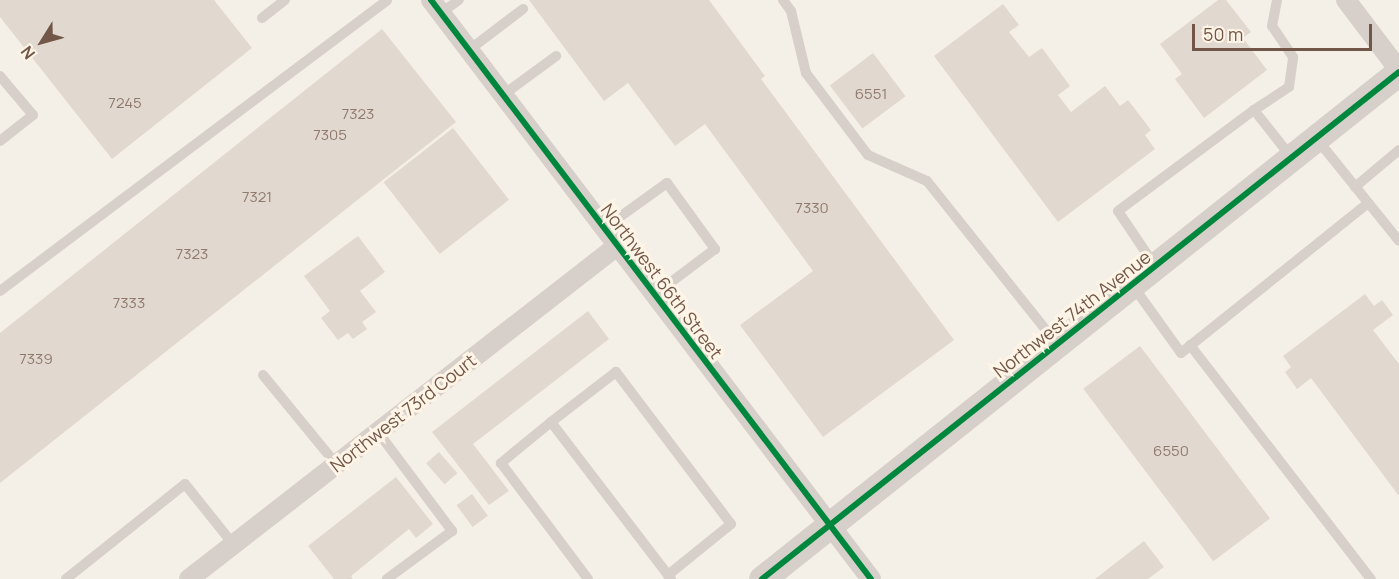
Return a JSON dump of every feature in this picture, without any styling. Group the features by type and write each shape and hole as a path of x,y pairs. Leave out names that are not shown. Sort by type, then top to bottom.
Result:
{"street":[{"path":"1346,0 1399,71"},
{"name":"Northwest 66th Street","path":"436,7 871,579"},
{"name":"Northwest 74th Avenue","path":"762,579 1399,71"},
{"name":"Northwest 73rd Court","path":"189,579 617,246"}],"lane":[{"path":"262,18 285,0"},
{"path":"0,291 387,0"},
{"path":"436,7 459,0"},
{"path":"783,0 791,11 806,73 868,155 927,181 1058,345"},
{"path":"1156,267 1118,211 1254,110 1289,87 1293,57 1272,26 1277,0"},
{"path":"469,50 523,9"},
{"path":"503,95 556,56"},
{"path":"0,76 33,115 0,141"},
{"path":"1254,110 1292,158"},
{"path":"1316,138 1399,241"},
{"path":"1355,187 1399,150"},
{"path":"603,229 667,183 715,249 654,295"},
{"path":"1132,286 1181,353 1368,203"},
{"path":"1190,345 1371,579"},
{"path":"551,422 670,577 731,524 616,372 551,422 501,463 588,579"},
{"path":"263,375 336,465"},
{"path":"378,432 452,531 387,579"},
{"path":"66,579 185,484 233,544"}],"building":[{"path":"0,0 214,0 252,48 112,159 0,17"},
{"path":"529,0 709,0 765,76 761,79 954,340 823,437 740,325 813,271 705,124 675,146 628,83 604,101"},
{"path":"1218,0 1226,0 1251,32 1243,38 1267,70 1204,118 1175,79 1182,74 1160,44"},
{"path":"1003,4 1019,25 1009,32 1029,57 1042,48 1070,86 1058,95 1071,112 1105,86 1120,106 1128,100 1151,130 1145,135 1155,149 1058,222 934,56"},
{"path":"382,29 456,122 0,483 0,333"},
{"path":"873,53 905,96 862,129 830,85"},
{"path":"453,128 509,200 440,254 384,182"},
{"path":"358,236 385,272 360,291 376,312 362,322 367,329 353,339 348,333 338,340 321,318 330,311 304,276"},
{"path":"1365,294 1374,306 1382,300 1393,315 1373,330 1399,364 1399,496 1311,378 1297,389 1285,372 1291,367 1283,356"},
{"path":"588,311 609,339 473,444 509,491 489,505 432,432"},
{"path":"1140,346 1270,519 1213,561 1083,389"},
{"path":"439,452 457,473 445,484 426,463"},
{"path":"396,477 433,524 416,538 409,529 351,576 353,579 334,579 308,546"},
{"path":"472,494 488,516 472,527 457,505"},
{"path":"1144,541 1164,567 1148,579 1095,579"}],"cycle path":[{"path":"431,0 871,579"},
{"path":"762,579 1399,72"}]}
